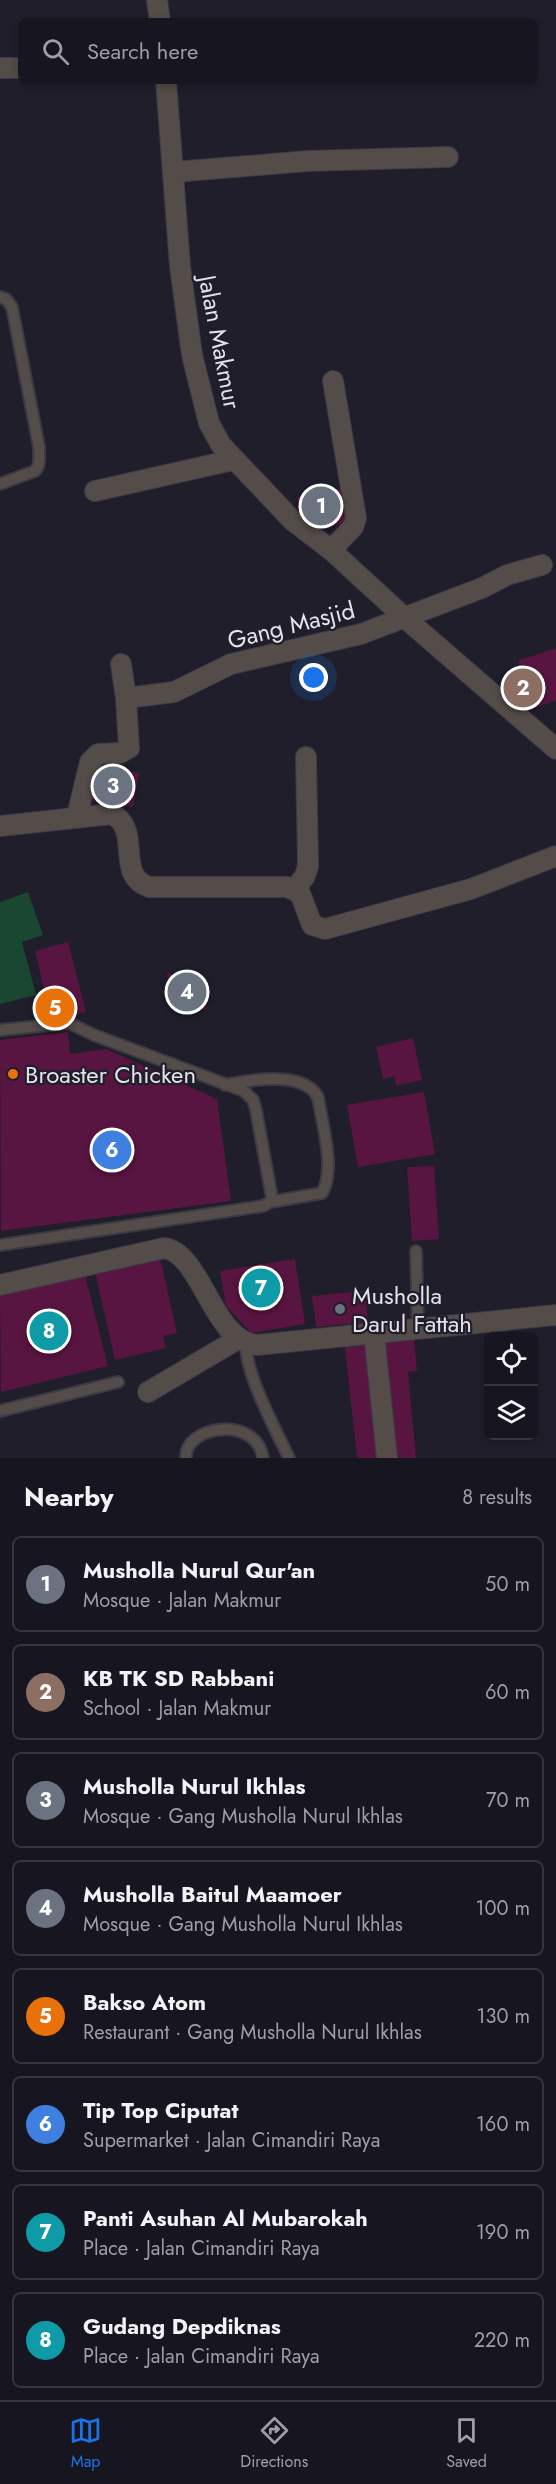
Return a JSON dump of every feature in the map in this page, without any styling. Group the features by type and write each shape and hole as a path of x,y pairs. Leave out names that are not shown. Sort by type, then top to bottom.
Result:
{"street":[{"path":"157,0 160,18"},
{"path":"0,68 18,68"},
{"name":"Jalan Makmur","path":"166,84 180,266 192,355 209,423 221,445 292,520 332,550 405,618 556,749"},
{"path":"174,172 308,161 448,157"},
{"path":"332,550 353,527 356,518 333,381"},
{"path":"95,491 233,460"},
{"name":"Gang Masjid","path":"126,698 174,692 231,664 345,639 482,588 507,575 542,565"},
{"path":"76,816 90,762 98,754 120,753 129,748 122,664"},
{"path":"295,890 305,876 308,866 306,757"},
{"path":"0,826 76,816 112,814 122,819 126,828 132,875 138,883 149,887 287,887 300,893 312,925 325,929 471,890 556,856"},
{"path":"0,1286 169,1248 181,1256 242,1341 257,1345 556,1315"},
{"path":"374,1333 387,1458"},
{"path":"148,1392 242,1341"}],"lane":[{"path":"0,297 6,299 12,307 39,447 39,468 0,484"},
{"path":"0,1030 69,1023 94,1035 244,1091 253,1100 272,1198 270,1203"},
{"path":"0,1245 263,1206 322,1193 328,1183 328,1167 318,1097 315,1092 274,1078 225,1084"},
{"path":"416,1251 418,1328"},
{"path":"242,1341 256,1383 289,1458"},
{"path":"0,1411 118,1382"},
{"path":"186,1458 186,1451 194,1440 211,1432 227,1429 240,1431 254,1438 262,1449 263,1458"}],"green space":[{"path":"28,892 43,935 22,942 36,995 0,1004 0,902"}],"building":[{"path":"341,488 347,523 316,529 300,515 297,497"},
{"path":"556,648 556,700 535,708 518,661"},
{"path":"92,766 139,773 133,807 86,800"},
{"path":"68,942 86,1012 68,1016 66,1009 50,1013 35,951"},
{"path":"167,973 203,982 207,1010 171,1002"},
{"path":"68,1032 70,1054 106,1049 217,1099 231,1201 1,1231 0,1040"},
{"path":"413,1038 422,1080 396,1086 394,1076 383,1079 376,1047"},
{"path":"424,1092 435,1154 358,1167 347,1105"},
{"path":"434,1166 439,1239 412,1241 407,1167"},
{"path":"159,1253 177,1333 163,1336 166,1348 115,1360 94,1267"},
{"path":"295,1259 305,1324 251,1333 226,1306 220,1271"},
{"path":"85,1275 108,1366 1,1392 0,1296"},
{"name":"Musholla Darul Fattah","path":"365,1291 368,1322 316,1327 312,1296"},
{"path":"414,1340 417,1371 408,1372 416,1458 393,1458 381,1343"},
{"path":"368,1345 382,1458 357,1458 345,1347"}],"place":[{"name":"Musholla Nurul Qur'an","path":"321,506"},
{"name":"KB TK SD Rabbani","path":"523,688"},
{"name":"Musholla Nurul Ikhlas","path":"113,786"},
{"name":"Musholla Baitul Maamoer","path":"187,992"},
{"name":"Bakso Atom","path":"55,1008"},
{"name":"Broaster Chicken","path":"13,1074"},
{"name":"Tip Top Ciputat","path":"112,1150"},
{"name":"Panti Asuhan Al Mubarokah","path":"261,1288"},
{"name":"Musholla Darul Fattah","path":"340,1309"},
{"name":"Gudang Depdiknas","path":"49,1331"}]}
